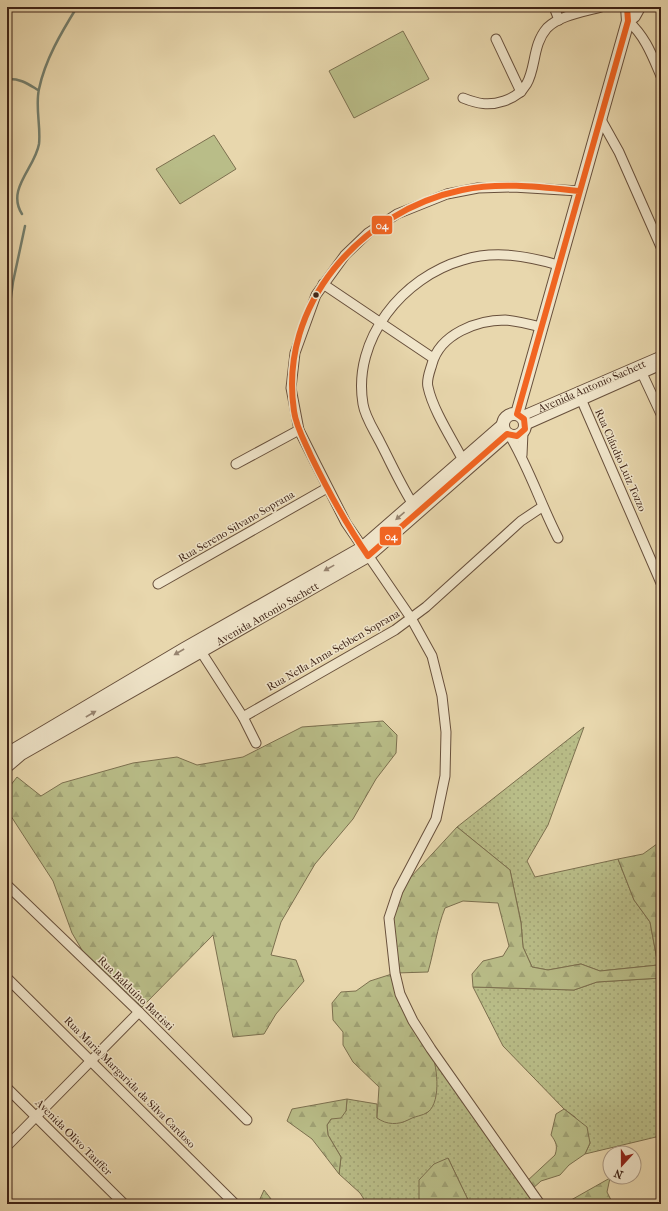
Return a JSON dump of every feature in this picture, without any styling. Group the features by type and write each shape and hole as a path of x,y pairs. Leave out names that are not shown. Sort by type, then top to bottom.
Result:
{"street":[{"path":"554,7 559,20"},
{"path":"463,98 483,105 496,104 514,98 529,82 542,37 547,28 559,20 601,7"},
{"path":"507,432 517,436 522,422 541,327 578,191 628,21 626,14 627,7"},
{"path":"628,21 634,16 639,7"},
{"path":"628,21 638,30 646,41 660,70"},
{"path":"496,39 521,92"},
{"path":"600,118 620,152 661,247"},
{"path":"540,1204 416,1026 400,994 390,918 398,891 436,819 445,776 446,732 442,696 432,656 411,618 346,523 327,488 299,430 291,388 295,353 313,300 345,254 368,233 398,214 447,194 478,188 513,187 578,191"},
{"path":"415,508 370,422 363,405 361,388 363,368 368,346 380,323 402,296 422,280 449,265 464,259 503,254 536,258 558,265"},
{"path":"323,284 433,358"},
{"path":"465,465 431,398 427,386 433,358 448,340 461,331 476,324 505,320 541,327"},
{"name":"Avenida Antonio Sachett","path":"7,754 67,722 365,552 465,465 507,432 503,421 509,415 522,422 641,369 661,356"},
{"name":"Avenida Antonio Sachett","path":"641,369 661,365"},
{"path":"641,369 661,414"},
{"name":"Rua Cláudio Luiz Tozzo","path":"579,396 661,583"},
{"path":"522,422 522,456"},
{"path":"236,464 299,430"},
{"path":"507,432 522,456 542,507 558,538"},
{"name":"Rua Sereno Silvano Soprana","path":"158,584 327,488"},
{"name":"Rua Nella Anna Sebben Soprana","path":"243,717 395,630 411,618 522,521 542,507"},
{"path":"198,647 243,717 256,743"},
{"name":"Avenida Antonio Sachett","path":"7,766 21,754 67,722"},
{"name":"Rua Balduíno Battisti","path":"7,885 139,1012 247,1120"},
{"name":"Rua Maria Margarida da Silva Cardoso","path":"7,978 235,1204"},
{"path":"7,1146 139,1012"},
{"name":"Avenida Olivo Tauffer","path":"7,1088 124,1204"}],"green space":[{"path":"403,31 429,79 354,118 329,71"},
{"path":"214,135 236,169 180,204 156,169"},
{"path":"383,721 397,735 396,753 376,779 353,819 315,864 281,922 271,955 296,960 304,981 276,1014 264,1034 233,1037 213,935 142,1007 82,950 72,933 53,881 7,810 7,790 17,777 41,796 62,783 133,763 177,757 197,765 243,757 302,727"},
{"path":"584,727 548,825 527,861 535,877 618,859 634,900 650,922 658,965 600,971 581,964 548,970 532,967 523,947 521,922 510,870 457,827"},
{"path":"457,827 510,870 521,923 523,947 532,967 548,970 581,964 600,971 658,965 650,922 634,900 618,859 643,854 661,841 661,978 597,982 574,990 473,987 472,974 483,961 503,956 509,946 498,903 463,901 445,908 428,972 396,973 400,994 427,1041 435,1063 437,1091 432,1107 428,1112 404,1122 392,1124 377,1118 379,1087 353,1062 343,1045 343,1032 333,1020 332,1003 341,992 356,991 370,981 395,973 389,918 398,891"},
{"path":"661,978 661,1129 656,1137 623,1145 602,1145 602,1150 585,1154 590,1143 575,1117 564,1109 503,1046 473,987 574,990 597,982"},
{"path":"431,1049 540,1204 470,1204 448,1158 419,1200 421,1204 367,1204 360,1193 339,1174 341,1157 328,1135 327,1125 331,1119 346,1111 347,1099 377,1104 377,1118 403,1122 416,1115 427,1113"},
{"path":"347,1099 346,1111 341,1118 331,1119 327,1125 328,1135 341,1157 339,1174 312,1139 287,1121 292,1109"},
{"path":"564,1109 587,1127 590,1143 585,1154 569,1165 560,1175 541,1181 531,1190 526,1182 555,1155 556,1144 551,1135 556,1114"},
{"path":"448,1158 470,1204 421,1204 419,1200 419,1180 434,1164"},
{"path":"602,1183 602,1185 608,1185 607,1192 613,1204 564,1204"},
{"path":"264,1190 275,1204 261,1204 260,1199"}],"waterway":[{"path":"22,214 18,205 17,196 19,187 32,162 39,144 39,89 45,68 54,47 77,7"},
{"path":"7,79 20,80 38,90"},
{"path":"7,326 13,282 25,226"}],"transit line":[{"name":"04","path":"579,191 520,186 491,186 462,190 425,201 391,218 360,241 334,269 313,300 299,335 292,372 295,417 301,434 324,482 345,520 368,556 507,434 517,436 525,429 524,419 517,414 628,21 627,7"}]}
